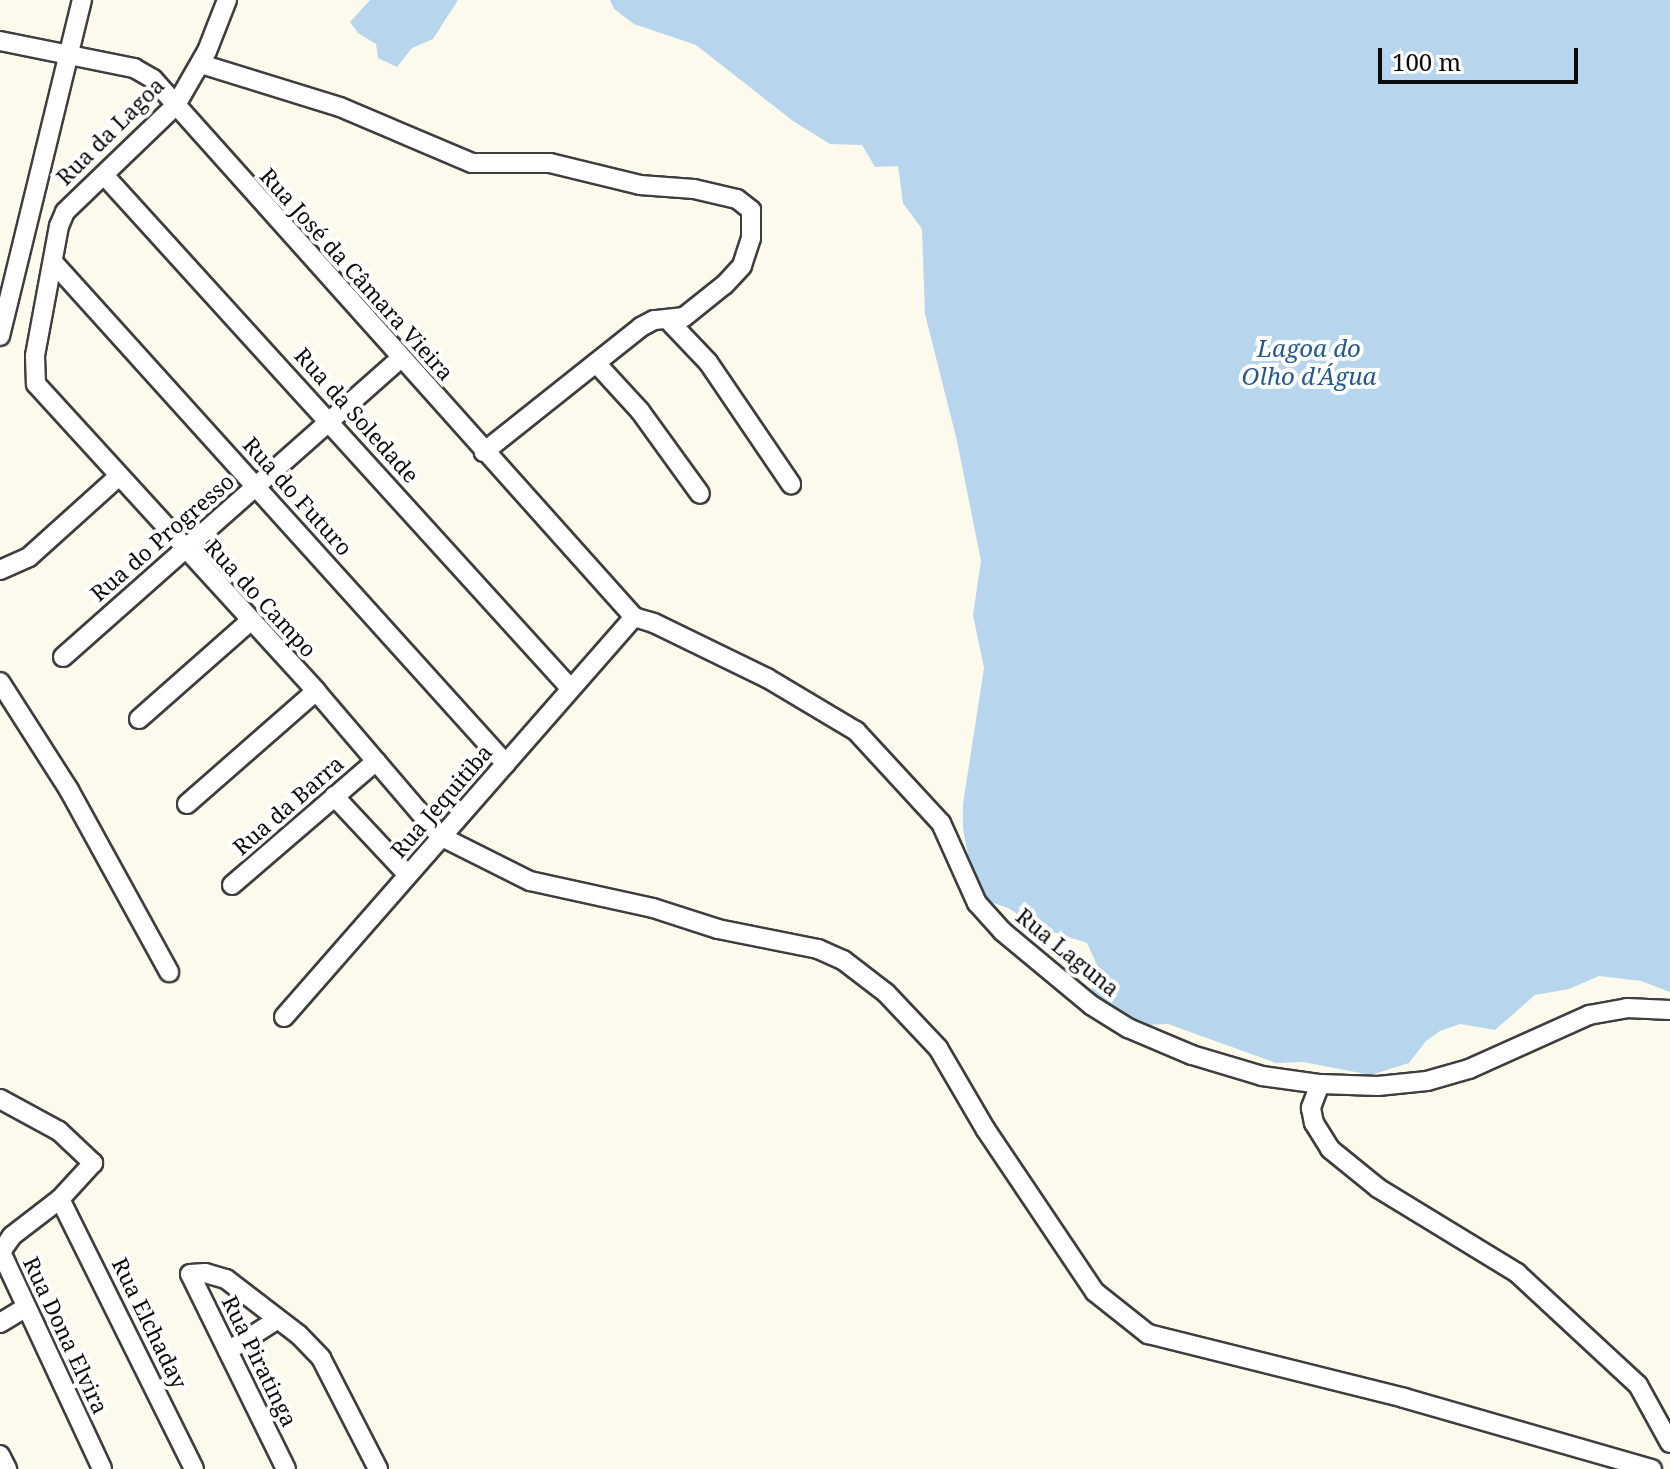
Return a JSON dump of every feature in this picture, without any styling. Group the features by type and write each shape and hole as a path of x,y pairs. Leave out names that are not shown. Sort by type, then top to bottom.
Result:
{"street":[{"path":"0,336 2,307 82,0"},
{"name":"Rua da Lagoa","path":"44,394 36,384 34,364 65,212 176,105 201,64 227,0"},
{"name":"Rua José da Câmara Vieira","path":"0,41 68,52 134,68 153,79 400,359 634,617"},
{"path":"201,64 340,107 472,163 550,163 640,185 694,189 737,199 751,210 751,238 742,266 684,317 641,327 484,452"},
{"name":"Rua da Soledade","path":"104,175 329,419 571,689"},
{"name":"Rua do Futuro","path":"53,262 506,764"},
{"path":"667,319 708,362 791,484"},
{"name":"Rua do Progresso","path":"63,657 400,359"},
{"path":"596,363 640,411 700,494"},
{"name":"Rua do Campo","path":"44,394 316,691 440,836"},
{"path":"0,570 29,557 118,477"},
{"name":"Rua Jequitiba","path":"284,1017 634,617"},
{"name":"Rua Laguna","path":"634,617 654,623 767,678 856,731 941,823 977,903 1002,931 1091,1005 1128,1028 1192,1055 1262,1076 1320,1084 1378,1086 1427,1081 1504,1055 1589,1015 1627,1008 1670,1010"},
{"path":"139,719 250,621"},
{"path":"0,682 69,790 169,972"},
{"path":"187,804 316,691"},
{"name":"Rua da Barra","path":"232,885 376,761"},
{"path":"334,796 408,875"},
{"path":"440,836 530,881 653,908 732,933 818,949 843,960 886,993 938,1048 986,1130 1095,1292 1148,1334 1404,1398 1652,1469"},
{"path":"1320,1084 1311,1108 1314,1123 1330,1149 1378,1188 1517,1273 1638,1385 1670,1443"},
{"name":"Rua Dona Elvira","path":"0,1099 59,1131 93,1163 60,1199 4,1244 1,1252 102,1469"},
{"name":"Rua Elchaday","path":"60,1199 194,1469"},
{"name":"Rua Piratinga","path":"278,1319 226,1279 205,1273 190,1274 286,1469"},
{"path":"0,1323 25,1308"},
{"path":"228,1351 278,1319 321,1358 378,1469"},
{"path":"0,1456 7,1469"}],"water":[{"path":"370,0 458,0 433,39 412,48 397,67 378,58 376,44 358,33 350,22"},
{"name":"Lagoa do Olho d'Água","path":"610,0 1670,0 1670,992 1641,981 1599,976 1569,989 1535,995 1495,1030 1460,1024 1440,1031 1426,1041 1409,1063 1371,1075 1303,1062 1276,1063 1168,1024 1145,1025 1121,1018 1091,991 1097,965 1087,943 1038,927 1008,908 985,900 974,886 963,829 963,804 984,668 973,615 981,561 957,441 925,314 922,229 903,203 898,166 875,167 862,145 830,144 793,121 696,45 634,24 614,9"}]}
